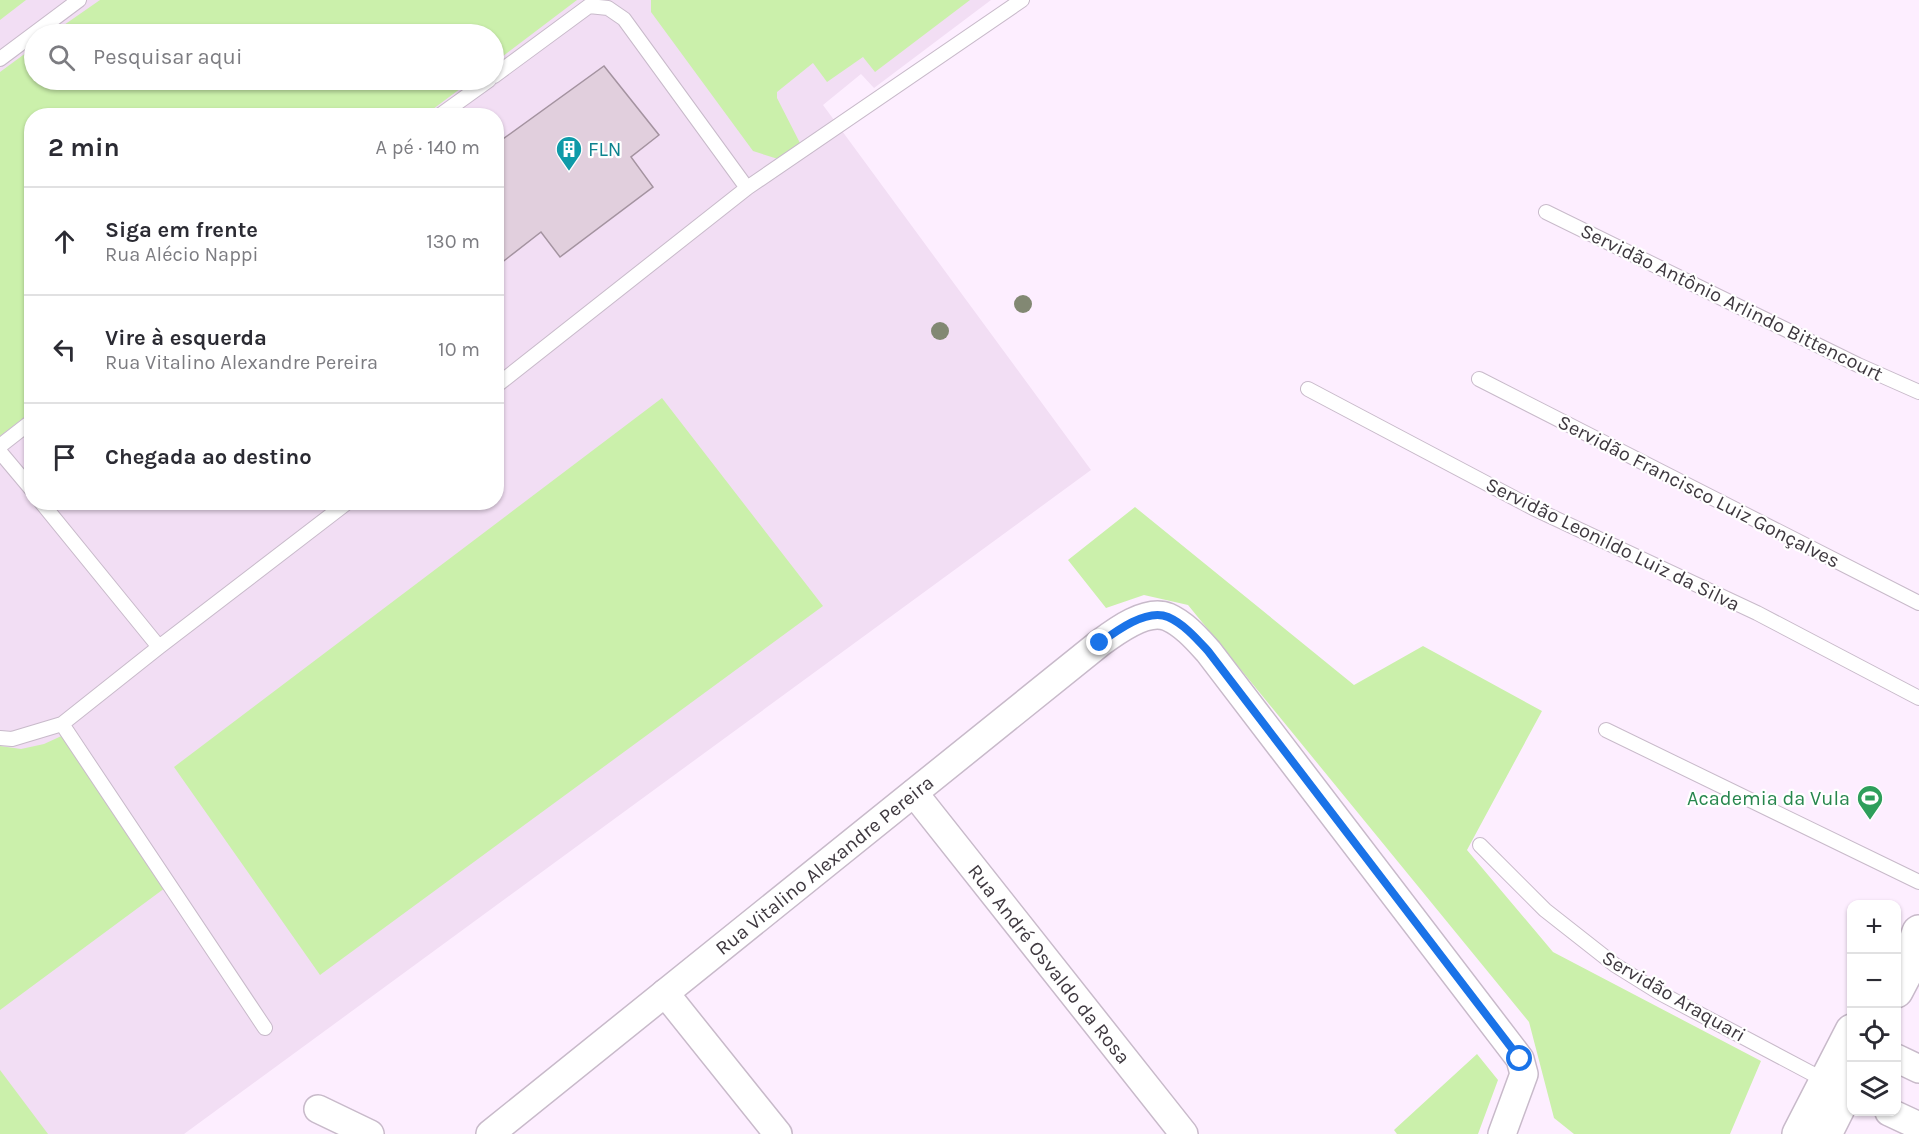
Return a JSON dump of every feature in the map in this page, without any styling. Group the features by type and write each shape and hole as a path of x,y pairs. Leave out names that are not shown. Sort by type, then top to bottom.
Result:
{"street":[{"name":"Rua Vitalino Alexandre Pereira","path":"490,1134 1100,643 1125,625 1149,616 1167,616 1191,632 1208,651 1520,1059 1524,1074 1502,1134"},
{"name":"Rua André Osvaldo da Rosa","path":"914,793 1184,1134"},
{"path":"1901,940 1919,912"},
{"path":"1901,982 1919,932"},
{"path":"665,993 778,1134"},
{"path":"1901,1060 1919,1069"},
{"path":"1825,1134 1844,1086 1847,1062"},
{"path":"1799,1134 1844,1086"},
{"path":"318,1109 369,1134"},
{"path":"1898,1116 1919,1126"}],"lane":[{"path":"47,24 79,0"},
{"path":"504,380 747,188 1022,0"},
{"path":"504,69 589,6 608,8 624,20 747,188"},
{"path":"0,59 24,41"},
{"path":"450,108 475,90"},
{"name":"Servidão Antônio Arlindo Bittencourt","path":"1546,212 1858,365 1919,392"},
{"name":"Servidão Francisco Luiz Gonçalves","path":"1479,379 1919,603"},
{"name":"Servidão Leonildo Luiz da Silva","path":"1308,389 1535,508 1757,613 1919,698"},
{"path":"0,446 24,427"},
{"path":"0,452 24,480"},
{"path":"48,510 159,647"},
{"path":"0,738 12,739 62,724 338,510"},
{"path":"62,724 265,1028"},
{"path":"1606,730 1919,882"},
{"name":"Servidão Araquari","path":"1480,845 1545,910 1615,965 1660,993 1844,1086"}],"shaded area":[{"path":"0,0 991,0 874,88 861,74 823,105 1091,470 184,1134 0,1134"}],"green space":[{"path":"0,0 26,0 0,20"},
{"path":"100,0 577,0 504,55 504,24 65,24"},
{"path":"651,0 970,0 875,72 863,57 827,82 813,63 777,92 777,98 801,145 778,159 753,151 651,12"},
{"path":"24,54 24,90 459,90 434,108 24,108 24,417 0,436 0,72"},
{"path":"662,398 823,606 320,975 174,767"},
{"path":"1135,507 1354,685 1423,646 1542,711 1467,850 1553,952 1761,1061 1730,1134 1574,1134 1554,1118 1529,1022 1188,605 1144,595 1106,608 1068,560"},
{"path":"68,733 169,885 0,1010 0,746 21,749 44,744"},
{"path":"1477,1054 1498,1080 1478,1134 1397,1134 1394,1130"},
{"path":"0,1070 48,1134 0,1134"}],"building":[{"name":"FLN","path":"604,66 659,135 631,157 653,187 560,257 541,232 504,261 504,138"}],"place":[{"name":"FLN","path":"569,172"},
{"name":"Academia da Vula","path":"1870,821"}],"route":[{"path":"1100,643 1125,625 1149,616 1167,616 1191,632 1208,651 1520,1059"}]}
